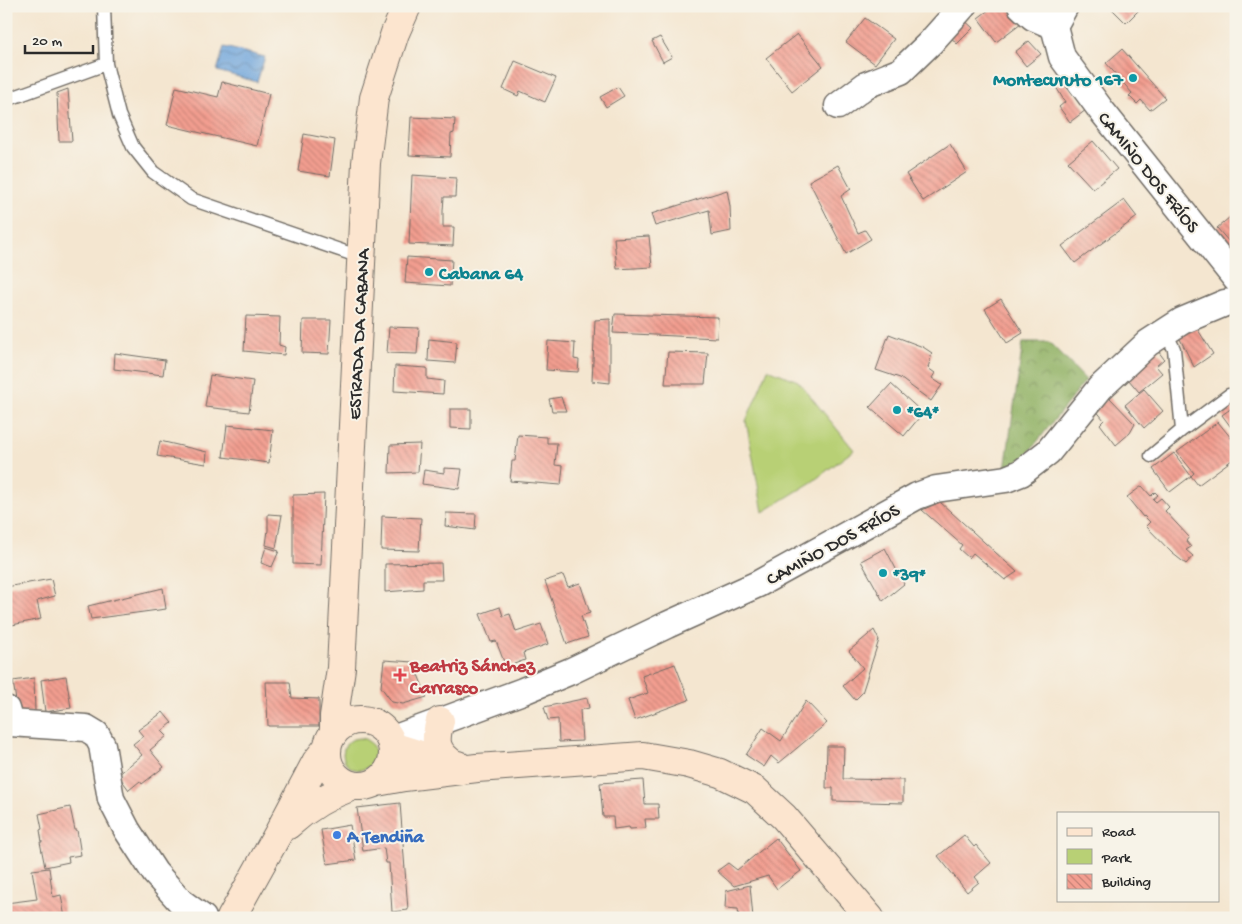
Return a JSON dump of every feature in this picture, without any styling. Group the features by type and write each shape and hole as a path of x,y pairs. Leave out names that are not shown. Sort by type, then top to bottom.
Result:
{"main road":[{"name":"ESTRADA DA CABANA","path":"330,740 342,668 360,257 366,163 374,98 395,33 407,6"},
{"name":"ESTRADA DA CABANA","path":"342,668 353,694 385,736"},
{"path":"231,918 316,762 340,727 352,721 364,720 385,736 465,766"},
{"path":"440,721 437,734 438,748 443,757 465,766"},
{"path":"330,740 328,763 334,775 341,781 365,784 389,769 393,757 385,736"},
{"path":"279,832 314,804 336,793 365,784 465,766 643,756 689,764 720,773 755,790 784,817 870,918"}],"street":[{"path":"838,106 866,86 902,71 963,6"},
{"path":"1021,6 1033,17 1060,16"},
{"name":"CAMIÑO DOS FRÍOS","path":"1060,16 1062,57 1101,110 1236,280"},
{"name":"CAMIÑO DOS FRÍOS","path":"385,736 440,721 523,691 571,671 758,584 916,496 936,489 1006,479 1021,474 1048,452 1100,388 1148,343 1182,321 1225,303 1236,301"},
{"path":"6,708 10,723 86,728 96,734 102,745 111,799 127,830 155,873 181,902 203,918"}],"lane":[{"path":"104,6 106,64 119,115 133,147 153,172 191,199 360,257"},
{"path":"6,100 106,64"},
{"path":"1165,331 1174,349 1182,430"},
{"path":"1151,456 1229,395"}],"green space":[{"path":"1023,342 1049,342 1086,380 1025,457 1005,470"},
{"path":"768,369 798,381 854,450 812,482 763,512 746,421"},
{"path":"359,738 370,743 375,754 370,765 359,770 348,765 343,754 348,743"}],"water":[{"path":"224,47 265,57 257,82 217,71"}],"building":[{"path":"994,6 1008,6 1021,23 996,42 978,18"},
{"path":"1109,6 1143,6 1126,23"},
{"path":"865,18 894,39 875,64 846,42"},
{"path":"962,18 973,28 957,44 948,34"},
{"path":"797,34 823,66 792,91 766,58"},
{"path":"660,37 672,57 663,62 652,41"},
{"path":"1029,41 1041,54 1026,66 1015,52"},
{"name":"Montecuruto 167","path":"1122,49 1165,98 1150,110 1141,100 1137,104 1129,96 1132,93 1106,63"},
{"path":"515,61 556,78 545,102 520,91 518,96 503,89"},
{"path":"1064,81 1086,110 1070,122 1059,107 1065,102 1056,87"},
{"path":"222,82 269,94 257,146 167,125 176,87 218,97"},
{"path":"618,87 624,96 606,107 600,97"},
{"path":"68,89 72,141 59,141 57,93"},
{"path":"411,117 455,119 454,133 451,134 450,157 409,155"},
{"path":"304,134 335,140 330,176 298,171"},
{"path":"1093,141 1117,169 1093,189 1068,162"},
{"path":"950,144 967,172 923,201 906,174"},
{"path":"838,165 851,189 841,196 858,233 865,230 871,239 846,254 809,181"},
{"path":"412,175 456,178 455,197 444,197 443,211 443,227 454,227 453,246 409,244"},
{"path":"727,190 731,231 712,235 709,210 655,226 651,214"},
{"path":"1124,200 1137,217 1075,263 1062,246"},
{"path":"1236,212 1236,250 1217,228"},
{"path":"649,236 652,267 617,269 614,238"},
{"name":"Cabana 64","path":"407,257 452,260 450,286 405,283"},
{"path":"1001,299 1023,333 1007,343 985,309"},
{"path":"615,314 718,317 717,338 613,333"},
{"path":"246,316 280,317 279,345 285,347 284,355 244,351"},
{"path":"610,319 610,383 592,381 595,320"},
{"path":"303,320 331,320 329,354 302,353"},
{"path":"1195,325 1213,354 1194,367 1178,335"},
{"path":"389,327 419,328 417,354 387,353"},
{"path":"889,334 923,347 932,353 928,368 935,373 932,378 942,385 931,401 900,378 876,370"},
{"path":"429,339 457,342 455,363 428,361"},
{"path":"548,341 575,343 574,359 579,360 578,372 546,370"},
{"path":"1155,347 1164,359 1156,366 1162,373 1139,392 1123,373"},
{"path":"668,352 708,353 705,384 665,384"},
{"path":"115,353 165,360 163,375 114,369"},
{"path":"395,366 427,368 427,379 444,381 443,394 394,391"},
{"path":"210,375 253,381 249,412 205,407"},
{"name":"*64*","path":"891,384 923,413 904,436 870,407"},
{"path":"1144,389 1163,411 1144,428 1125,405"},
{"path":"561,397 566,411 552,411 549,399"},
{"path":"1109,397 1135,424 1130,433 1116,445 1100,424 1104,420 1095,409"},
{"path":"1236,405 1236,434 1222,415"},
{"path":"450,409 471,409 471,429 450,428"},
{"path":"1218,422 1236,444 1236,457 1198,485 1191,476 1194,473 1177,452"},
{"path":"227,425 273,430 269,463 223,457"},
{"path":"518,435 547,437 547,443 557,443 555,465 563,466 561,485 510,481"},
{"path":"160,441 207,452 206,464 157,456"},
{"path":"420,444 418,472 389,473 390,445"},
{"path":"1174,453 1191,476 1170,492 1153,469"},
{"path":"444,468 462,469 459,489 422,484 424,470 444,473"},
{"path":"1142,486 1151,496 1155,492 1158,495 1153,499 1156,502 1161,498 1169,507 1165,511 1189,537 1186,541 1191,547 1186,550 1193,556 1186,564 1172,553 1146,526 1150,522 1143,517 1127,497"},
{"path":"324,494 321,565 293,564 293,495"},
{"path":"940,502 1017,572 1005,580 973,553 969,558 959,549 962,545 922,510"},
{"path":"446,513 476,514 475,530 445,526"},
{"path":"268,514 282,515 276,548 266,545"},
{"path":"382,516 421,518 419,551 381,550"},
{"path":"266,547 279,551 272,567 261,563"},
{"name":"*39*","path":"885,548 904,584 883,601 861,561"},
{"path":"441,563 442,580 423,580 423,589 385,592 385,564"},
{"path":"563,575 568,587 580,583 590,613 581,616 588,637 567,644 545,581"},
{"path":"51,579 55,596 37,601 41,619 12,625 6,587"},
{"path":"163,588 166,609 91,619 88,606"},
{"path":"500,607 503,616 510,614 516,632 541,624 548,644 523,653 525,660 506,667 496,641 491,642 480,614"},
{"path":"874,630 879,640 862,693 855,700 843,686 863,668 849,651"},
{"name":"Beatriz Sánchez Carrasco","path":"384,660 413,662 427,697 403,704 392,702 381,687"},
{"path":"675,664 689,700 635,720 628,700 648,693 642,676"},
{"path":"66,676 71,708 45,712 41,680"},
{"path":"34,678 35,712 18,714 13,681"},
{"path":"266,682 290,682 292,698 319,699 319,726 268,726"},
{"path":"587,698 589,708 580,710 582,741 559,742 558,719 548,720 544,707"},
{"path":"806,701 827,723 779,763 771,756 764,767 746,755 763,728 781,741"},
{"path":"163,712 172,723 162,731 167,736 150,750 164,767 142,784 140,781 129,790 118,775 142,755 133,744 143,736 138,730"},
{"path":"827,746 844,746 843,779 903,780 903,803 833,801 833,788 826,788"},
{"path":"643,780 645,804 658,804 659,819 645,819 646,828 630,829 629,827 614,829 613,817 603,817 600,783"},
{"path":"400,803 408,910 392,912 389,863 386,863 384,848 363,851 357,808"},
{"path":"70,807 75,830 77,830 81,855 68,857 69,862 45,867 40,842 42,842 40,830 42,829 39,814"},
{"path":"350,825 356,860 327,864 321,830"},
{"path":"964,835 974,847 976,845 991,863 975,877 979,882 967,892 938,856"},
{"path":"776,838 801,871 777,889 768,876 734,886 717,871 728,863 737,870"},
{"path":"49,868 53,897 61,895 65,918 6,918 6,903 37,899 32,870"},
{"path":"750,885 753,918 739,918 738,909 725,908 726,891"}],"place":[{"name":"Montecuruto 167","path":"1133,78"},
{"name":"Cabana 64","path":"429,272"},
{"name":"*64*","path":"897,410"},
{"name":"*39*","path":"883,573"},
{"name":"Beatriz Sánchez Carrasco","path":"400,675"},
{"name":"A Tendiña","path":"337,835"}]}
